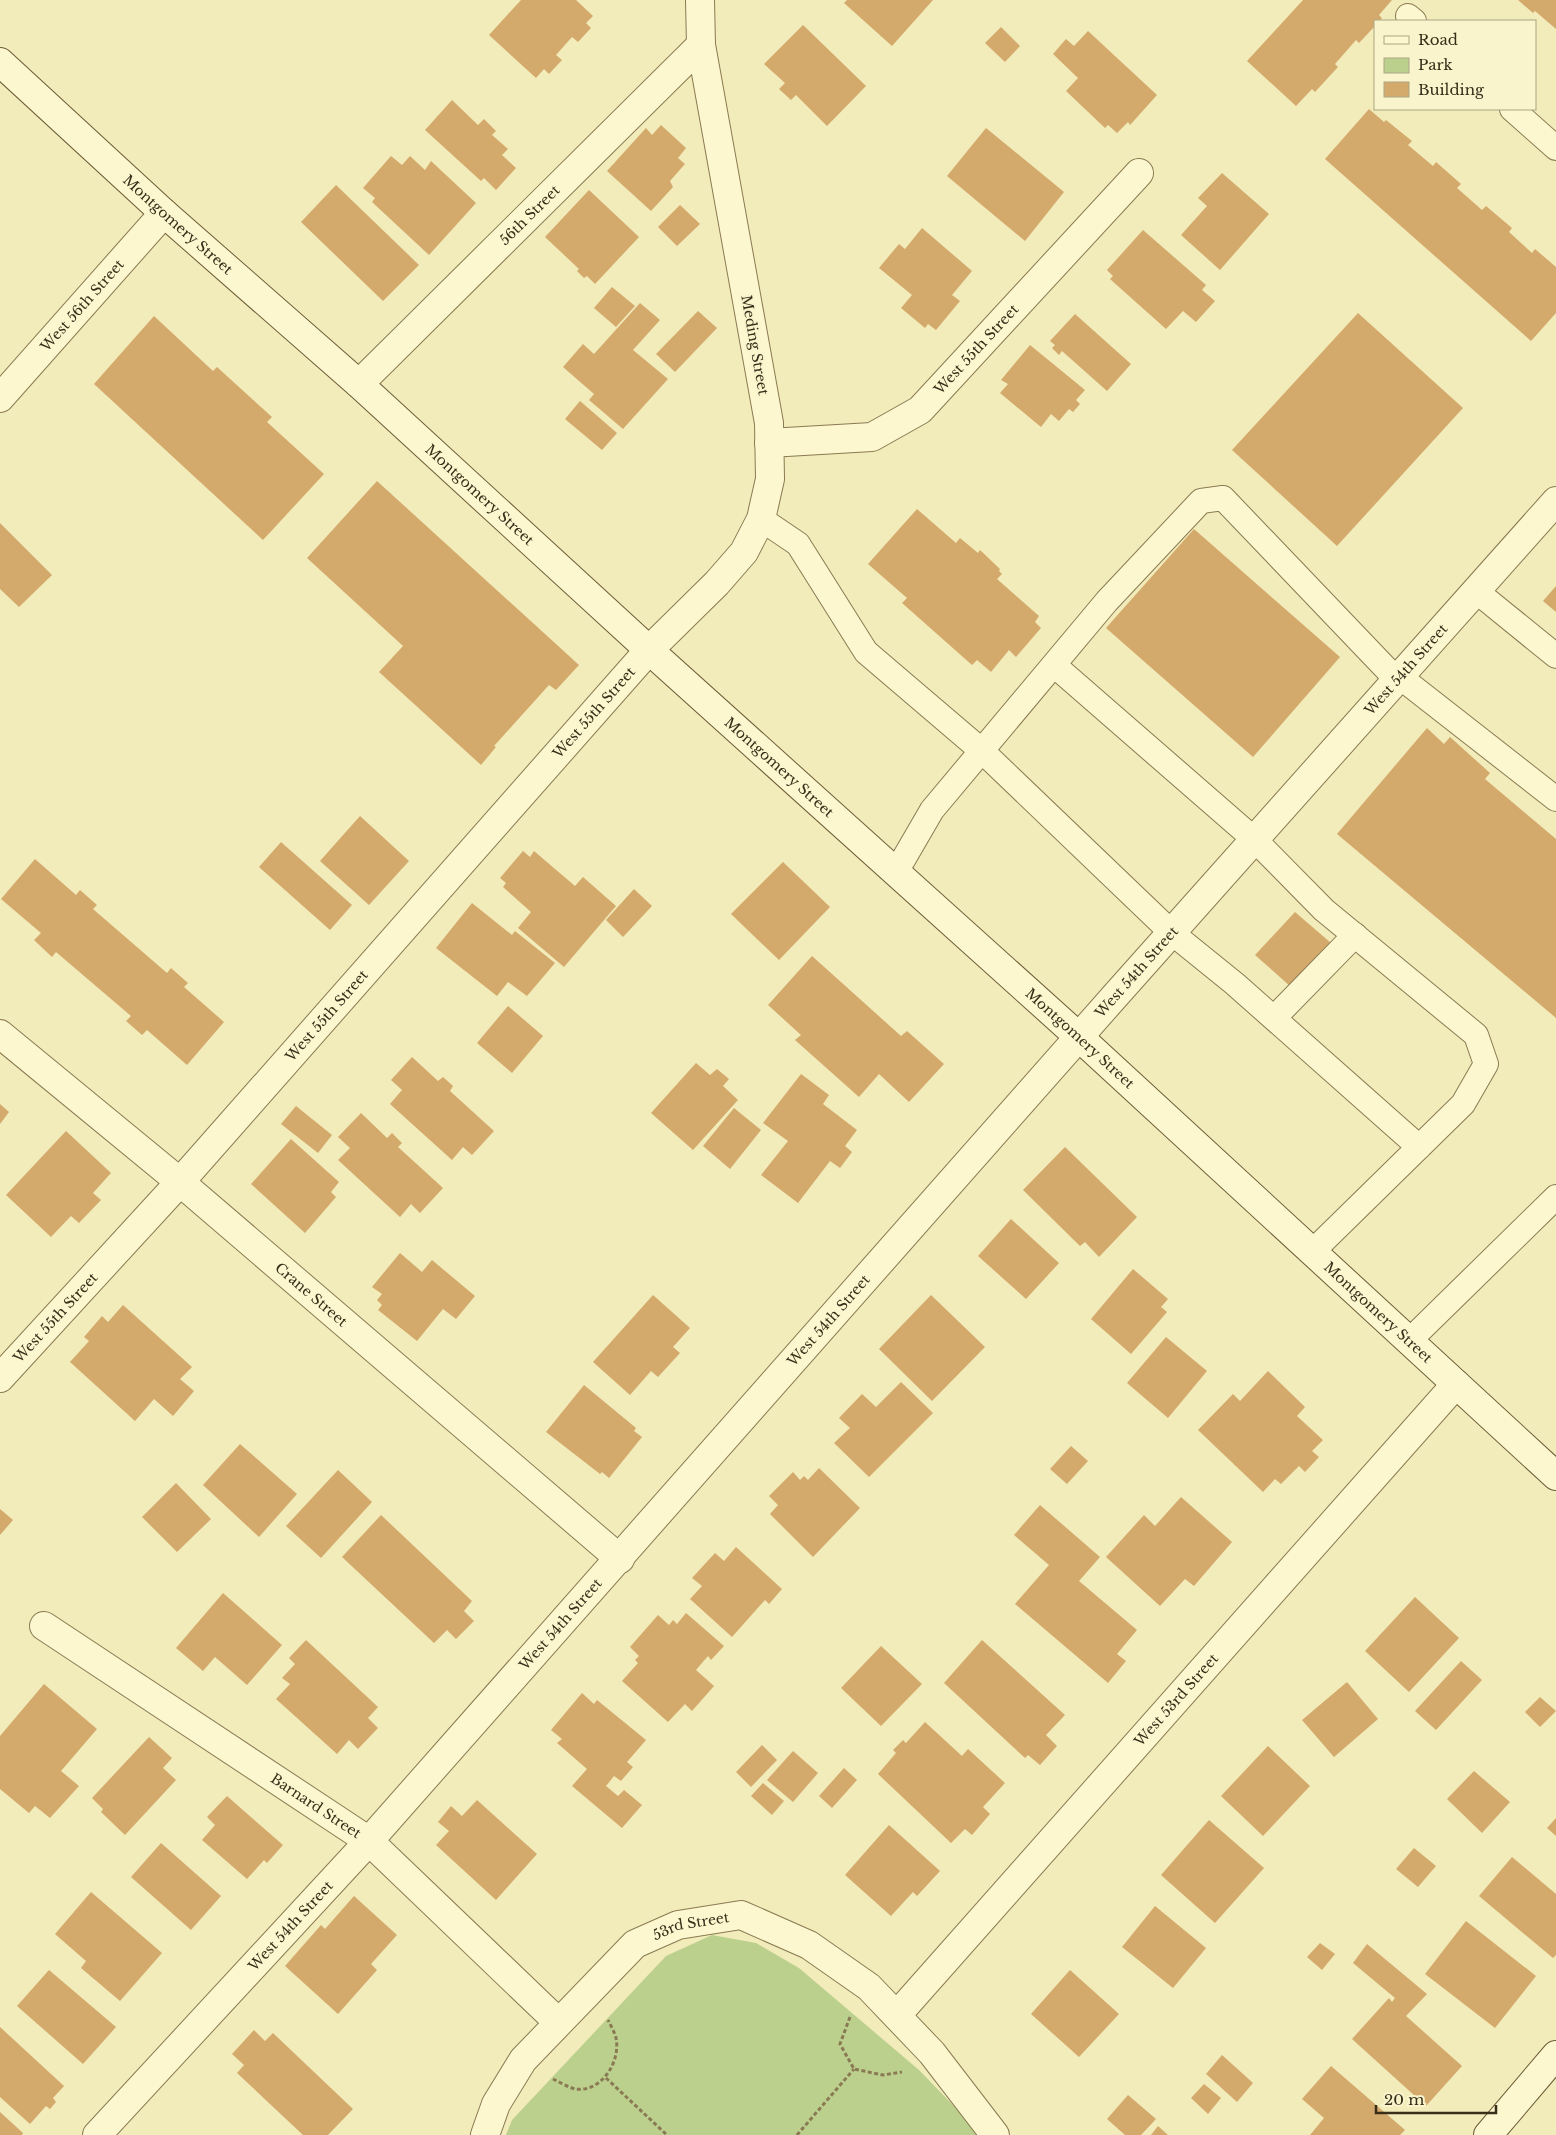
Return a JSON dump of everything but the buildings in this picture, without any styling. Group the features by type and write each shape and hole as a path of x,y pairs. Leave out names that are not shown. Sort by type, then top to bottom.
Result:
{"street":[{"name":"Meding Street","path":"649,650 717,583 744,552 761,518 770,479 769,423 701,45 703,2"},
{"name":"56th Street","path":"359,384 701,45"},
{"name":"Montgomery Street","path":"0,62 164,213 359,384 649,650 1079,1037 1556,1476"},
{"name":"West 55th Street","path":"769,443 872,437 920,410 1139,173"},
{"name":"West 56th Street","path":"0,398 164,213"},
{"name":"West 54th Street","path":"98,2135 369,1841 1079,1037 1556,501"},
{"name":"West 55th Street","path":"0,1378 180,1182 649,650"},
{"name":"Crane Street","path":"0,1034 180,1182 620,1559"},
{"name":"West 53rd Street","path":"897,2015 1456,1384"},
{"name":"Barnard Street","path":"44,1626 369,1841 558,2022"},
{"name":"53rd Street","path":"485,2135 496,2104 523,2060 635,1944 678,1925 741,1915 809,1944 869,1987 932,2053 995,2135"},
{"path":"1488,2135 1556,2055"}],"lane":[{"path":"1513,110 1556,148"},
{"path":"896,872 932,810 1108,601 1201,501 1223,498 1398,678 1556,799"},
{"path":"761,518 798,544 866,652 982,751 1172,933 1235,984 1419,1147"},
{"path":"1476,591 1556,656"},
{"path":"1054,664 1255,840 1324,910 1476,1034 1486,1064 1463,1104 1312,1252"},
{"path":"1274,1018 1355,935"},
{"path":"1409,1341 1555,1200"}],"path":[{"path":"869,1987 848,2020 840,2044 854,2069 883,2075 904,2072 932,2053"},
{"path":"523,2060 552,2079 575,2089 592,2086 606,2078 614,2061 616,2039 594,1988"},
{"path":"797,2135 854,2069"},
{"path":"606,2078 667,2135"}],"green space":[{"path":"712,1935 756,1943 799,1968 919,2070 982,2135 506,2135 512,2120 666,1956"}]}
